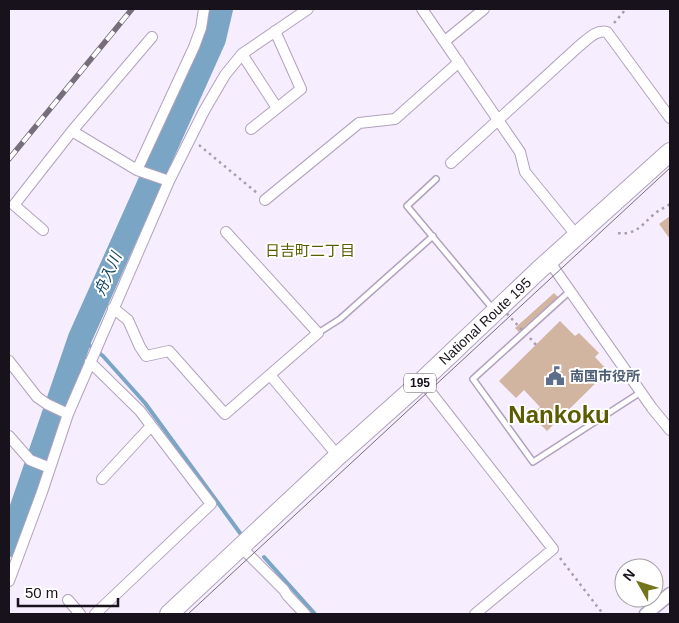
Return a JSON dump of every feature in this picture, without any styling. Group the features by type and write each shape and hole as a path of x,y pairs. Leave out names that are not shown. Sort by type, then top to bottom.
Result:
{"highway":[{"name":"National Route 195","path":"169,614 242,548 338,456 422,381 497,308 670,152"}],"street":[{"path":"137,170 194,47 201,28 204,9"},
{"path":"9,581 68,414 169,181 204,111 225,75 242,54 308,9"},
{"path":"422,9 520,152 525,172 577,236"},
{"path":"445,42 484,9"},
{"path":"251,129 301,89 275,31"},
{"path":"451,162 492,127 498,118 578,47 601,31 607,32 670,118"},
{"path":"43,230 14,205 72,131 152,37"},
{"path":"242,54 277,108"},
{"path":"265,200 359,123 395,119 459,62"},
{"path":"72,131 137,170 169,181"},
{"path":"113,308 128,320 146,356 169,351 225,414 318,333 226,232"},
{"path":"549,261 670,430"},
{"path":"9,361 37,397 68,414"},
{"path":"90,362 140,411 211,504 95,614"},
{"path":"270,375 338,456"},
{"path":"422,381 553,549 475,614"},
{"path":"102,479 151,426"},
{"path":"9,436 30,460 50,468"},
{"path":"242,548 305,614"},
{"path":"646,614 670,594"},
{"path":"68,600 80,614"}],"lane":[{"path":"436,179 407,206 497,308"},
{"path":"318,333 340,318 433,236"},
{"path":"571,290 473,379 533,462 641,392"}],"path":[{"path":"607,32 626,9"},
{"path":"190,138 265,200"},
{"path":"618,234 628,234 636,230 654,214 670,204"},
{"path":"497,308 524,332"},
{"path":"530,338 536,345"},
{"path":"553,549 603,614"}],"building":[{"path":"670,216 670,239 659,224"},
{"path":"554,293 558,297 519,332 515,328"},
{"path":"560,321 575,336 579,333 599,353 595,357 608,371 547,431 531,415 540,407 524,390 516,398 499,381"}],"waterway":[{"name":"舟入川","path":"9,545 80,338 214,39 221,9"},
{"path":"80,338 103,356 145,403 240,533"},
{"path":"264,557 315,614"}],"tram line":[{"path":"188,614 670,168"}],"railway":[{"path":"9,159 132,9"}],"place":[{"name":"南国市役所","path":"555,376"}],"district":[{"name":"日吉町二丁目","path":"310,251"},
{"name":"Nankoku","path":"559,415"}]}
